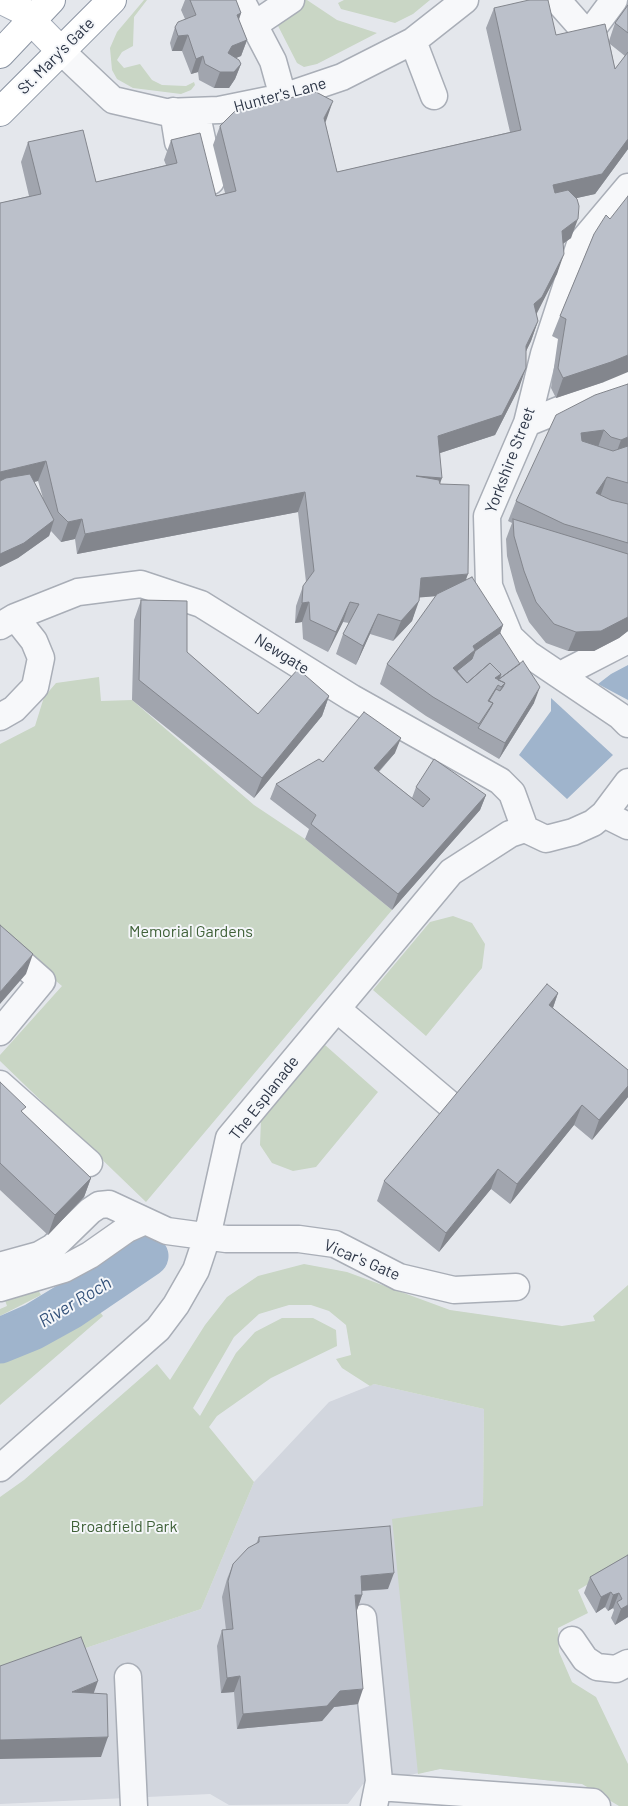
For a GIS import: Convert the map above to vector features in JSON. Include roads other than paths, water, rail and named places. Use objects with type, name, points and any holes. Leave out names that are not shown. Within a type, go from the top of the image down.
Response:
[{"type":"main road","points":[[2,0],[20,9],[61,51]]},
{"type":"main road","points":[[0,54],[51,0]]},
{"type":"main road","name":"St. Mary's Gate","points":[[0,112],[112,0]]},
{"type":"street","points":[[241,0],[273,61],[283,97]]},
{"type":"street","points":[[254,25],[291,0]]},
{"type":"street","name":"Hunter's Lane","points":[[61,51],[113,100],[164,112],[219,110],[283,97],[342,77],[413,41],[465,0]]},
{"type":"street","points":[[557,0],[588,35],[614,0]]},
{"type":"street","points":[[413,41],[434,96]]},
{"type":"street","points":[[178,142],[185,111]]},
{"type":"street","points":[[185,111],[217,208]]},
{"type":"street","name":"Yorkshire Street","points":[[628,186],[580,244],[544,354],[527,423],[487,516],[488,586],[510,637],[528,654],[620,716],[628,724]]},
{"type":"street","points":[[527,423],[628,382]]},
{"type":"street","name":"Newgate","points":[[8,622],[78,592],[141,584],[201,604],[352,698],[500,781],[512,793],[525,829]]},
{"type":"street","points":[[0,717],[14,709],[35,687],[41,658],[34,641],[8,622]]},
{"type":"street","points":[[568,671],[628,640]]},
{"type":"street","points":[[525,829],[546,839],[573,832],[593,823],[604,814],[628,782]]},
{"type":"street","points":[[604,814],[628,826]]},
{"type":"street","name":"The Esplanade","points":[[0,1468],[158,1329],[176,1305],[196,1270],[207,1237],[229,1138],[451,872],[510,834],[525,829]]},
{"type":"street","points":[[0,944],[42,981],[0,1032]]},
{"type":"street","points":[[337,1009],[454,1108]]},
{"type":"street","points":[[0,1084],[89,1163]]},
{"type":"street","name":"Vicar's Gate","points":[[1,1276],[53,1247],[99,1205],[109,1204],[167,1231],[207,1237],[318,1241],[336,1244],[366,1262],[399,1277],[454,1290],[516,1287]]},
{"type":"street","points":[[1,1276],[64,1269],[90,1255],[127,1229],[146,1221]]},
{"type":"street","points":[[363,1618],[376,1796],[593,1802],[597,1806]]},
{"type":"street","points":[[572,1640],[585,1659],[597,1667],[616,1669],[628,1663]]},
{"type":"street","points":[[128,1677],[134,1806]]},
{"type":"water","points":[[628,665],[628,700],[598,684],[611,674]]},
{"type":"water","points":[[551,698],[613,755],[567,799],[519,755],[551,711]]},
{"type":"water","points":[[130,1238],[152,1266],[102,1306],[0,1358],[0,1316],[25,1305]]},
{"type":"waterway","name":"River Roch","points":[[0,1343],[32,1330],[70,1309],[148,1256]]},
{"type":"park label","name":"Memorial Gardens","points":[[191,932]]},
{"type":"park label","name":"Broadfield Park","points":[[124,1527]]}]
